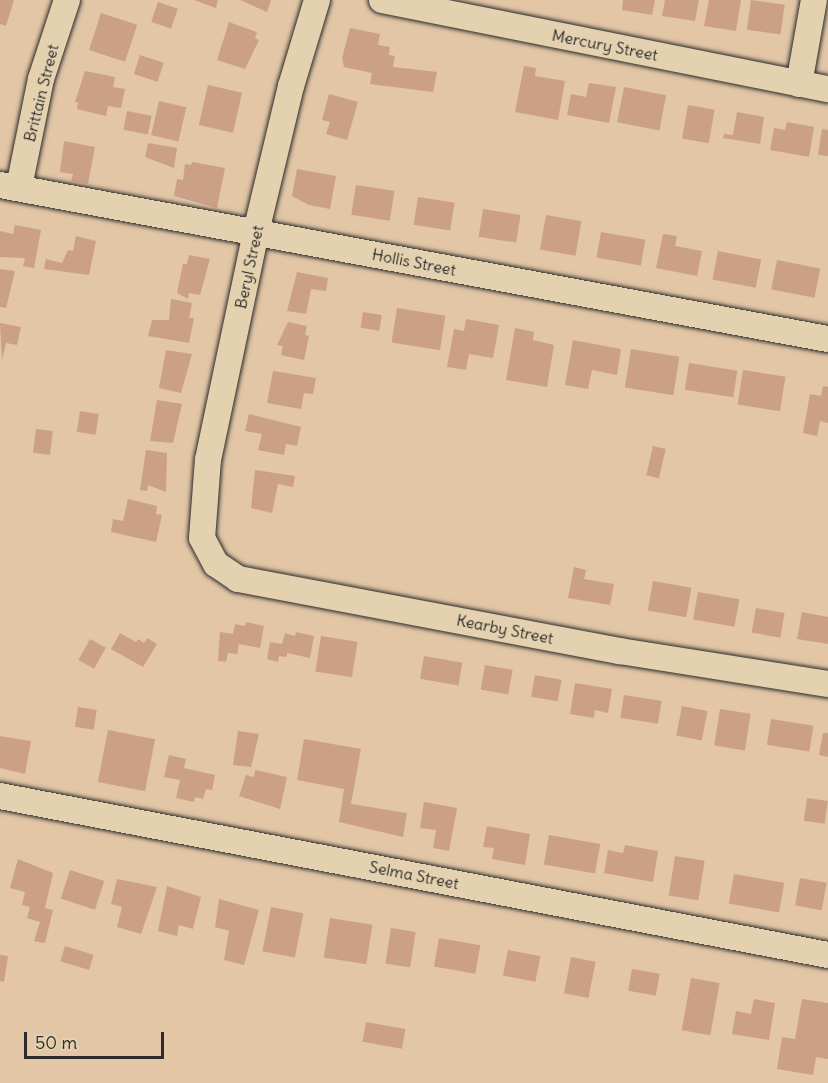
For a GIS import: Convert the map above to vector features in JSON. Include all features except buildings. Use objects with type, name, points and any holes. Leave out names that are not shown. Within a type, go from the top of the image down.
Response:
[{"type":"street","name":"Brittain Street","points":[[10,186],[67,0]]},
{"type":"street","name":"Beryl Street","points":[[202,538],[208,459],[256,232],[291,86],[317,0]]},
{"type":"street","name":"Mercury Street","points":[[382,0],[828,89]]},
{"type":"street","points":[[799,84],[814,0]]},
{"type":"street","name":"Hollis Street","points":[[10,186],[828,339]]},
{"type":"street","name":"Kearby Street","points":[[202,538],[216,564],[238,579],[620,651],[828,684]]},
{"type":"street","name":"Selma Street","points":[[0,796],[828,955]]}]
